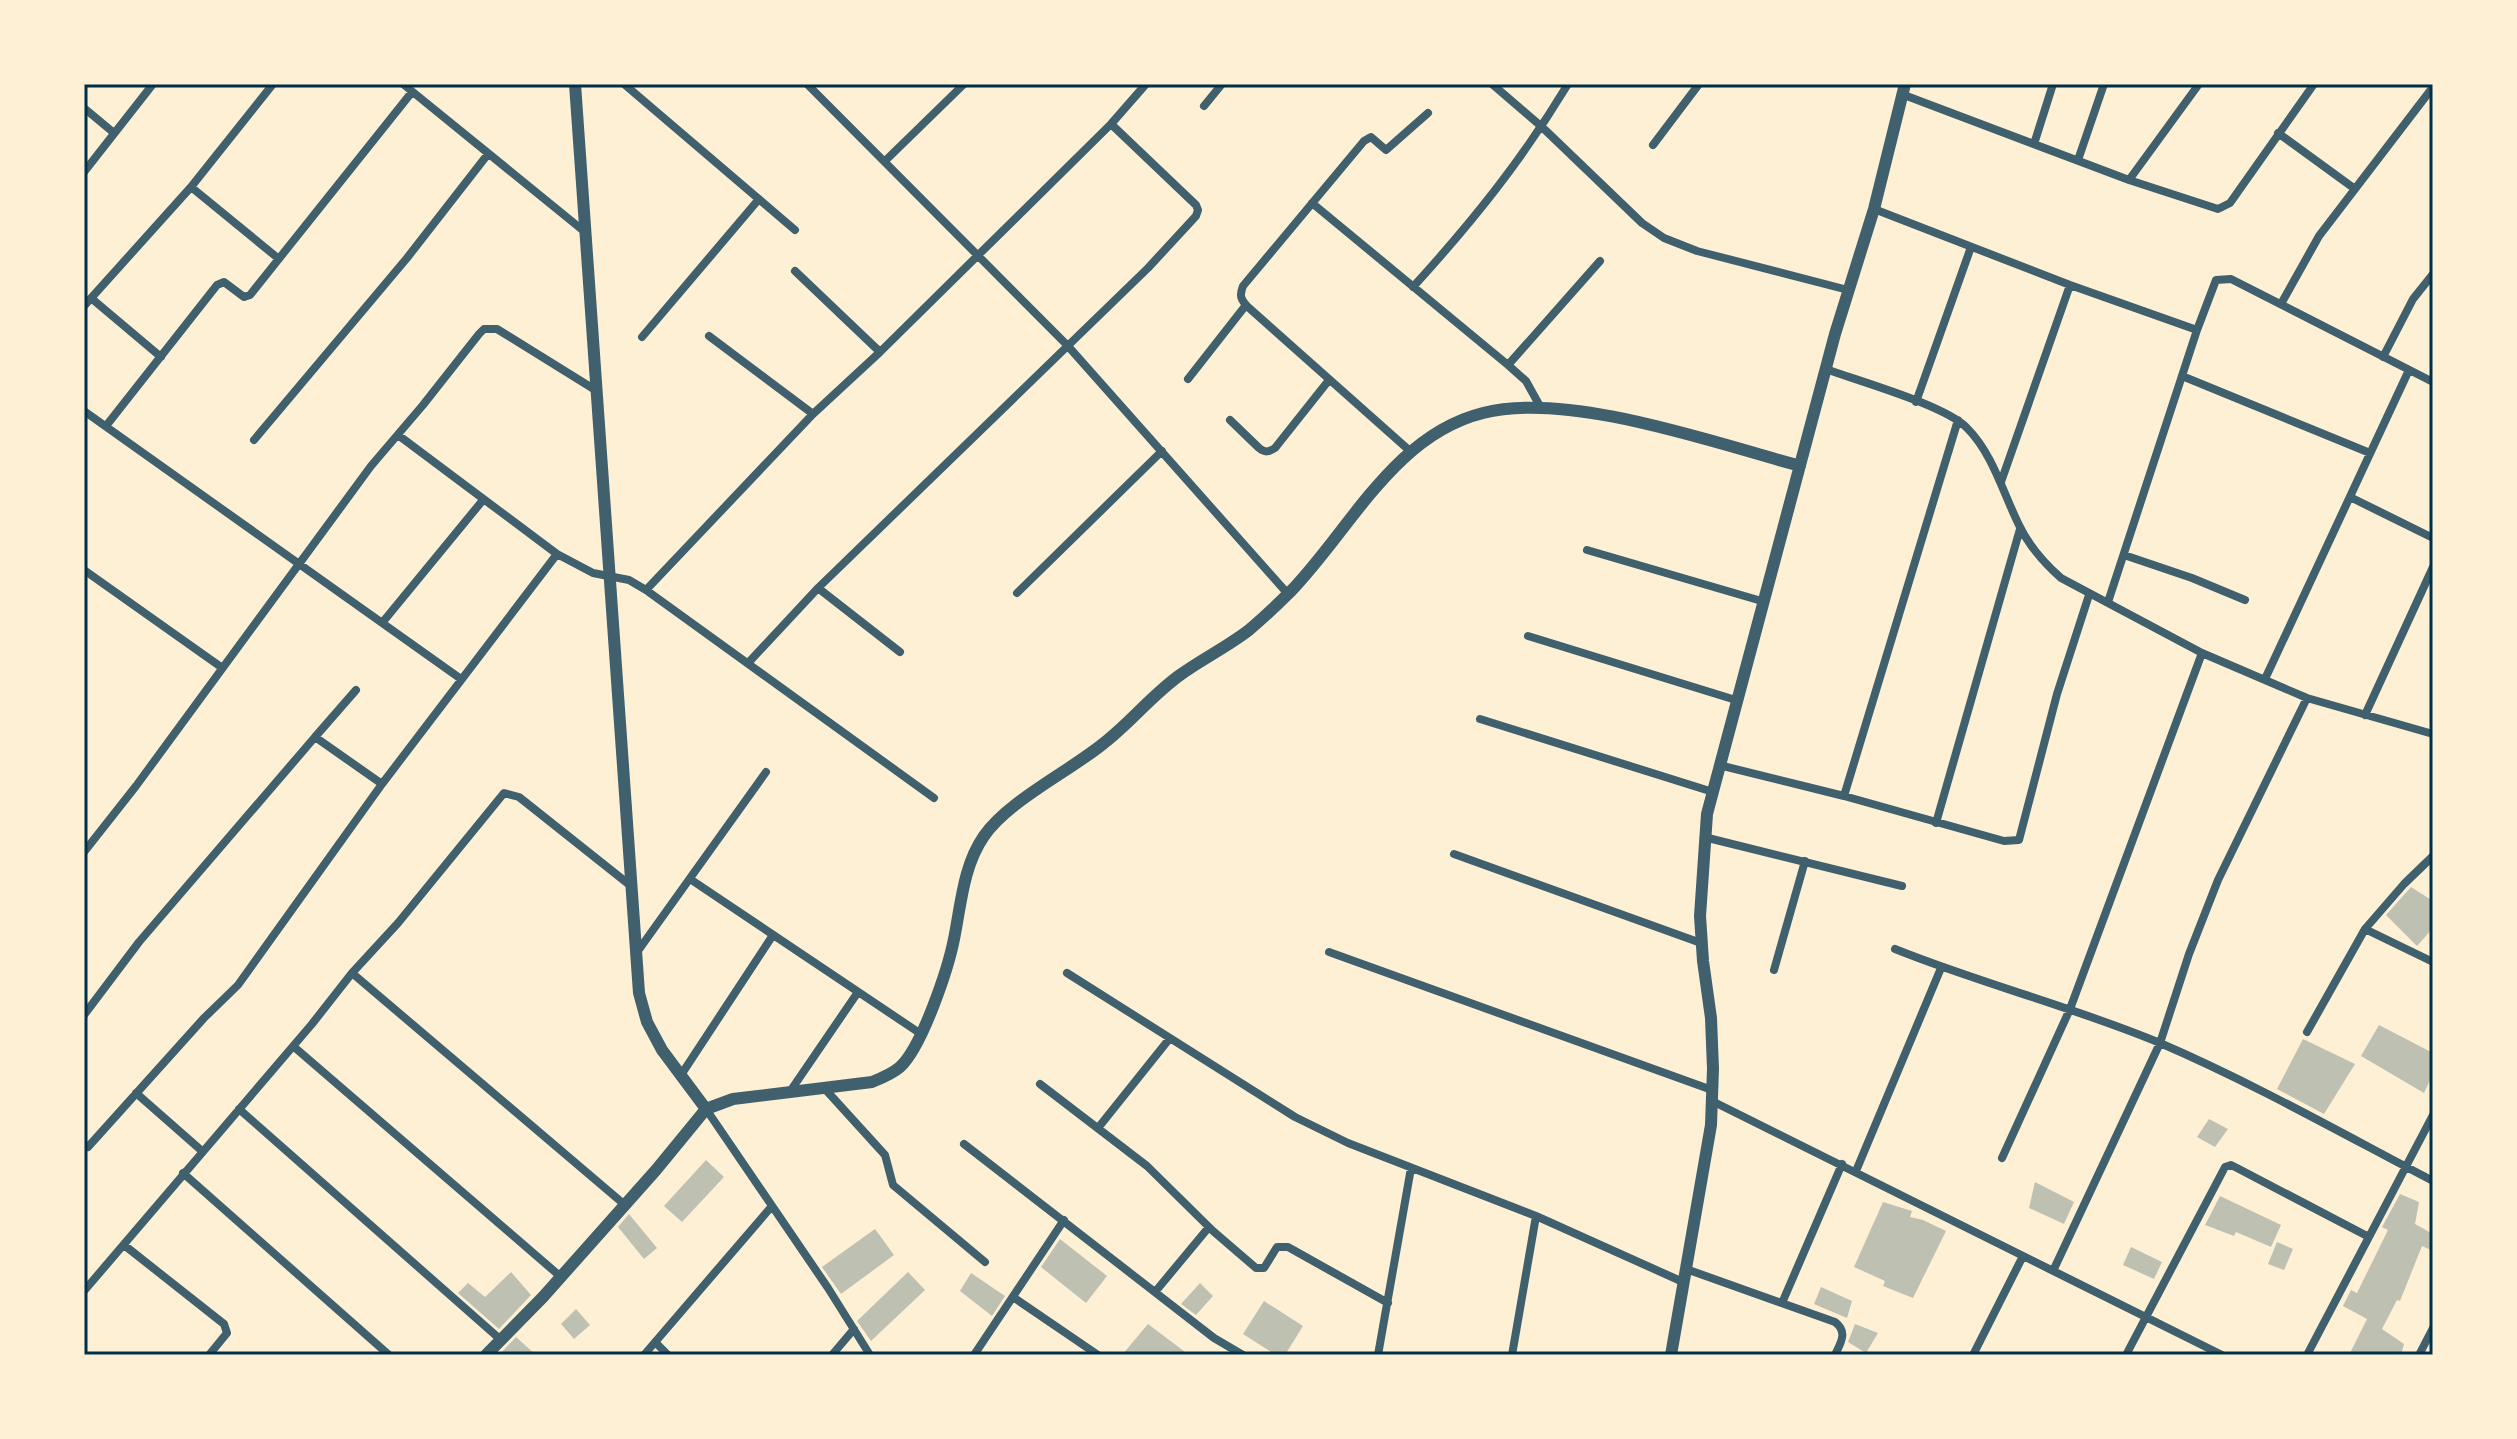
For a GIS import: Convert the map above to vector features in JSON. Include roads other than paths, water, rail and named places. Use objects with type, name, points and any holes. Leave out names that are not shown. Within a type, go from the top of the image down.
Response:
[{"type":"street","points":[[84,172],[153,84]]},
{"type":"street","points":[[84,306],[191,187],[273,84]]},
{"type":"street","points":[[403,84],[586,232]]},
{"type":"street","points":[[575,84],[639,993],[647,1022],[662,1050],[706,1109],[870,1355]]},
{"type":"street","points":[[624,84],[795,230]]},
{"type":"street","points":[[807,84],[1067,345],[1288,594]]},
{"type":"street","points":[[885,161],[964,84]]},
{"type":"street","points":[[646,590],[813,414],[1111,124],[1146,84]]},
{"type":"street","points":[[1204,106],[1222,84]]},
{"type":"street","points":[[1492,84],[1542,127],[1642,223],[1664,238],[1697,251],[1848,290]]},
{"type":"street","points":[[1413,287],[1482,210],[1542,127],[1568,84]]},
{"type":"street","points":[[1653,145],[1699,84]]},
{"type":"street","points":[[2034,144],[2053,84]]},
{"type":"street","points":[[2078,160],[2104,84]]},
{"type":"street","points":[[2129,180],[2199,84]]},
{"type":"street","points":[[1671,1355],[1708,1149],[1712,1096],[1711,1018],[1701,943],[1704,837],[1719,765],[1905,90],[2034,144],[2218,209],[2230,203],[2314,84]]},
{"type":"street","points":[[2281,304],[2309,251],[2433,87]]},
{"type":"street","points":[[106,426],[217,285],[224,282],[246,297],[412,92]]},
{"type":"street","points":[[84,108],[114,133]]},
{"type":"street","points":[[1410,451],[1246,305],[1240,294],[1243,286],[1368,137],[1383,150],[1389,149],[1428,113]]},
{"type":"street","points":[[749,662],[818,588],[1148,268],[1196,216],[1198,210],[1193,201],[1111,124]]},
{"type":"street","points":[[2278,133],[2355,189]]},
{"type":"street","points":[[254,440],[407,258],[488,154]]},
{"type":"street","points":[[191,187],[279,259]]},
{"type":"street","points":[[642,337],[759,199]]},
{"type":"street","points":[[1312,203],[1526,381],[1541,408]]},
{"type":"street","points":[[1874,209],[2070,285],[2197,330]]},
{"type":"street","points":[[1916,402],[1971,247]]},
{"type":"street","points":[[1508,365],[1600,261]]},
{"type":"street","points":[[795,271],[880,352]]},
{"type":"street","points":[[2383,357],[2413,299],[2433,274]]},
{"type":"street","points":[[2108,602],[2216,280],[2231,279],[2433,382]]},
{"type":"street","points":[[2001,482],[2070,285]]},
{"type":"street","points":[[91,298],[161,357]]},
{"type":"street","points":[[1188,379],[1246,305]]},
{"type":"street","points":[[84,852],[136,786],[297,563],[371,466],[479,334],[491,328],[497,329],[598,391]]},
{"type":"street","points":[[709,336],[813,414]]},
{"type":"street","points":[[1826,369],[1958,420],[1976,439],[2001,482],[2020,529],[2046,565],[2089,595],[2108,602],[2202,653],[2307,698],[2433,734]]},
{"type":"street","points":[[2265,679],[2409,370]]},
{"type":"street","points":[[2182,376],[2370,453]]},
{"type":"street","points":[[1230,420],[1264,452],[1270,451],[1329,380]]},
{"type":"street","points":[[486,1355],[561,1277],[706,1109],[733,1099],[872,1082],[901,1066],[921,1034],[953,945],[973,856],[984,836],[1000,818],[1105,743],[1182,673],[1249,630],[1314,566],[1386,476],[1410,451],[1438,431],[1465,418],[1500,410],[1541,408],[1642,423],[1800,466]]},
{"type":"street","points":[[84,411],[461,679]]},
{"type":"street","points":[[1844,796],[1958,420]]},
{"type":"street","points":[[398,435],[557,554],[580,567],[629,580],[646,590],[934,798]]},
{"type":"street","points":[[1017,593],[1162,451]]},
{"type":"street","points":[[2350,497],[2433,538]]},
{"type":"street","points":[[382,623],[483,500]]},
{"type":"street","points":[[1936,823],[2020,529]]},
{"type":"street","points":[[1587,550],[1765,602]]},
{"type":"street","points":[[88,1147],[238,985],[382,784],[557,554]]},
{"type":"street","points":[[2124,555],[2245,600]]},
{"type":"street","points":[[2365,715],[2433,567]]},
{"type":"street","points":[[84,570],[221,667]]},
{"type":"street","points":[[818,588],[900,652]]},
{"type":"street","points":[[1719,765],[2004,841],[2019,840],[2057,694],[2089,595]]},
{"type":"street","points":[[1528,636],[1739,701]]},
{"type":"street","points":[[2002,1158],[2070,1009],[2202,653]]},
{"type":"street","points":[[84,1015],[139,942],[356,690]]},
{"type":"street","points":[[2053,1271],[2160,1043],[2203,916],[2307,698]]},
{"type":"street","points":[[1480,719],[1713,792]]},
{"type":"street","points":[[315,737],[382,784]]},
{"type":"street","points":[[635,956],[766,772]]},
{"type":"street","points":[[84,1291],[352,973],[398,923],[504,793],[519,797],[631,886]]},
{"type":"street","points":[[1704,837],[1902,886]]},
{"type":"street","points":[[1454,854],[1701,943]]},
{"type":"street","points":[[2307,1032],[2365,929],[2433,856]]},
{"type":"street","points":[[1774,970],[1805,861]]},
{"type":"street","points":[[690,879],[921,1034]]},
{"type":"street","points":[[2365,929],[2433,962]]},
{"type":"street","points":[[681,1075],[773,935]]},
{"type":"street","points":[[1895,949],[1941,968],[2070,1009],[2160,1043],[2433,1181]]},
{"type":"street","points":[[1329,952],[1712,1096],[2222,1355]]},
{"type":"street","points":[[1856,1171],[1941,968]]},
{"type":"street","points":[[352,973],[625,1205]]},
{"type":"street","points":[[1067,973],[1295,1117],[1348,1143],[1536,1216],[1683,1282]]},
{"type":"street","points":[[789,1093],[858,992]]},
{"type":"street","points":[[1098,1128],[1170,1038]]},
{"type":"street","points":[[293,1046],[561,1277]]},
{"type":"street","points":[[1040,1084],[1147,1166],[1256,1268],[1264,1268],[1277,1247],[1288,1247],[1388,1303]]},
{"type":"street","points":[[825,1089],[885,1155],[893,1185],[985,1262]]},
{"type":"street","points":[[136,1093],[202,1151]]},
{"type":"street","points":[[239,1109],[501,1340]]},
{"type":"street","points":[[2307,1355],[2433,1115]]},
{"type":"street","points":[[964,1144],[1214,1338],[1243,1355]]},
{"type":"street","points":[[1782,1303],[1842,1164]]},
{"type":"street","points":[[2126,1355],[2225,1167],[2231,1165],[2369,1237]]},
{"type":"street","points":[[1378,1355],[1411,1168]]},
{"type":"street","points":[[183,1173],[389,1355]]},
{"type":"street","points":[[644,1355],[772,1206]]},
{"type":"street","points":[[1512,1355],[1536,1216]]},
{"type":"street","points":[[974,1355],[1064,1220]]},
{"type":"street","points":[[1155,1292],[1209,1227]]},
{"type":"street","points":[[124,1245],[224,1324],[227,1333],[209,1355]]},
{"type":"street","points":[[1973,1355],[2023,1256]]},
{"type":"street","points":[[1686,1269],[1835,1322],[1843,1334],[1835,1355]]},
{"type":"street","points":[[1013,1297],[1098,1355]]},
{"type":"street","points":[[2419,1355],[2433,1328]]},
{"type":"street","points":[[832,1355],[854,1329]]},
{"type":"street","points":[[655,1342],[668,1355]]}]
